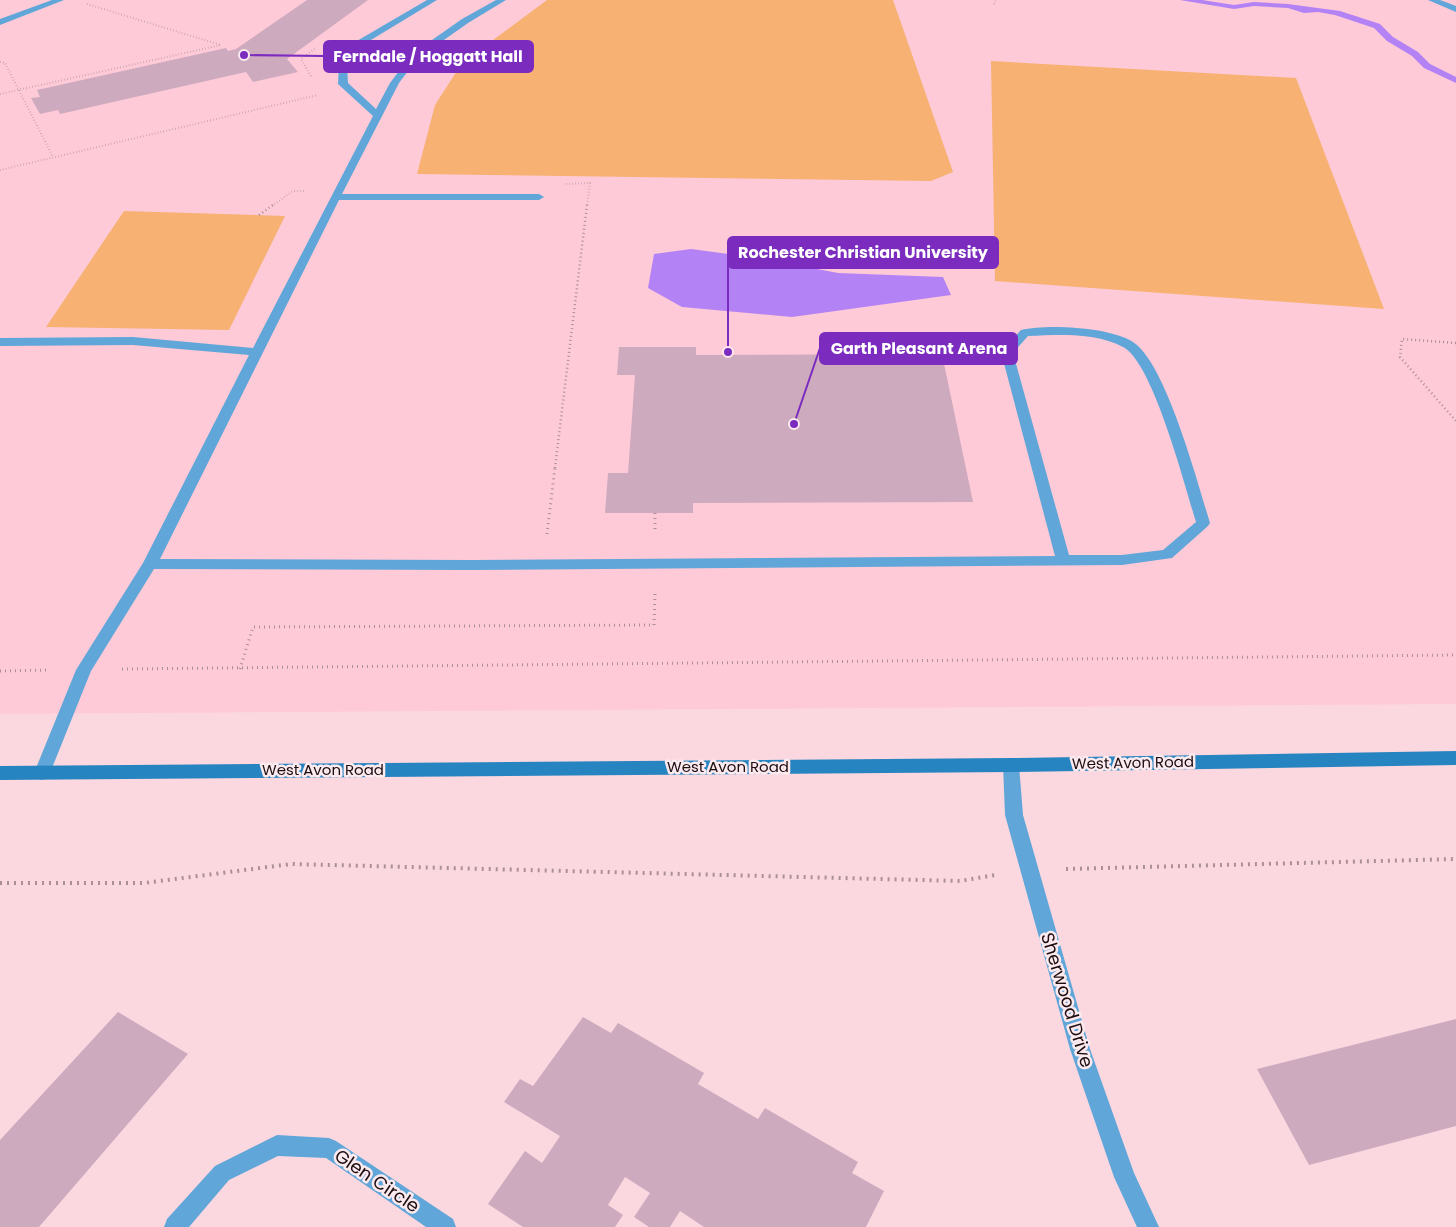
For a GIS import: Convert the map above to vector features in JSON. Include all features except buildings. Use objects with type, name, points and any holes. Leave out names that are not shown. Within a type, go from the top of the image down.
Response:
[{"type":"main road","name":"West Avon Road","points":[[0,773],[1012,765],[1456,758]]},
{"type":"street","points":[[0,22],[59,0]]},
{"type":"street","points":[[378,116],[344,84],[343,63],[353,47],[433,0]]},
{"type":"street","points":[[42,772],[84,670],[150,564],[335,197],[395,84],[414,57],[465,21],[502,0]]},
{"type":"street","points":[[1440,1],[1456,8]]},
{"type":"street","points":[[343,63],[389,55],[414,57]]},
{"type":"street","points":[[335,197],[539,197]]},
{"type":"street","points":[[150,564],[655,564],[1122,560],[1167,555],[1203,523],[1157,383],[1131,345],[1081,331],[1024,333],[1007,352],[1063,560]]},
{"type":"street","points":[[0,342],[133,341],[257,352]]},
{"type":"street","name":"Sherwood Drive","points":[[1012,765],[1014,815],[1080,1049],[1125,1177],[1148,1227]]},
{"type":"street","name":"Glen Circle","points":[[175,1227],[222,1174],[277,1145],[329,1148],[445,1227]]},
{"type":"path","points":[[0,94],[222,45],[99,6],[59,0]]},
{"type":"path","points":[[994,4],[996,0]]},
{"type":"path","points":[[313,79],[301,59],[316,48]]},
{"type":"path","points":[[0,62],[5,63],[53,157]]},
{"type":"path","points":[[0,170],[323,94]]},
{"type":"path","points":[[547,536],[590,183],[562,184]]},
{"type":"path","points":[[1456,342],[1402,339],[1400,357],[1456,421]]},
{"type":"path","points":[[240,669],[253,627],[654,625],[655,513]]},
{"type":"path","points":[[0,670],[1456,655]]},
{"type":"path","points":[[0,883],[144,883],[291,864],[960,881],[1029,870],[1456,859]]},
{"type":"shaded area","points":[[0,0],[1456,0],[1456,704],[0,714]]},
{"type":"shaded area","points":[[547,0],[893,0],[953,172],[931,181],[417,174],[435,105],[462,63]]},
{"type":"shaded area","points":[[991,61],[1296,78],[1384,309],[995,281]]},
{"type":"shaded area","points":[[124,211],[285,216],[229,330],[46,327]]},
{"type":"shaded area","points":[[691,249],[766,259],[838,273],[943,277],[951,295],[792,317],[682,307],[648,288],[654,254]]},
{"type":"waterway","points":[[1184,0],[1234,7],[1254,4],[1288,6],[1304,10],[1318,9],[1337,13],[1377,26],[1390,39],[1415,54],[1427,66],[1456,80]]},
{"type":"place","name":"Ferndale / Hoggatt Hall","points":[[244,55]]},
{"type":"place","name":"Rochester Christian University","points":[[728,352]]},
{"type":"place","name":"Garth Pleasant Arena","points":[[794,424]]}]
